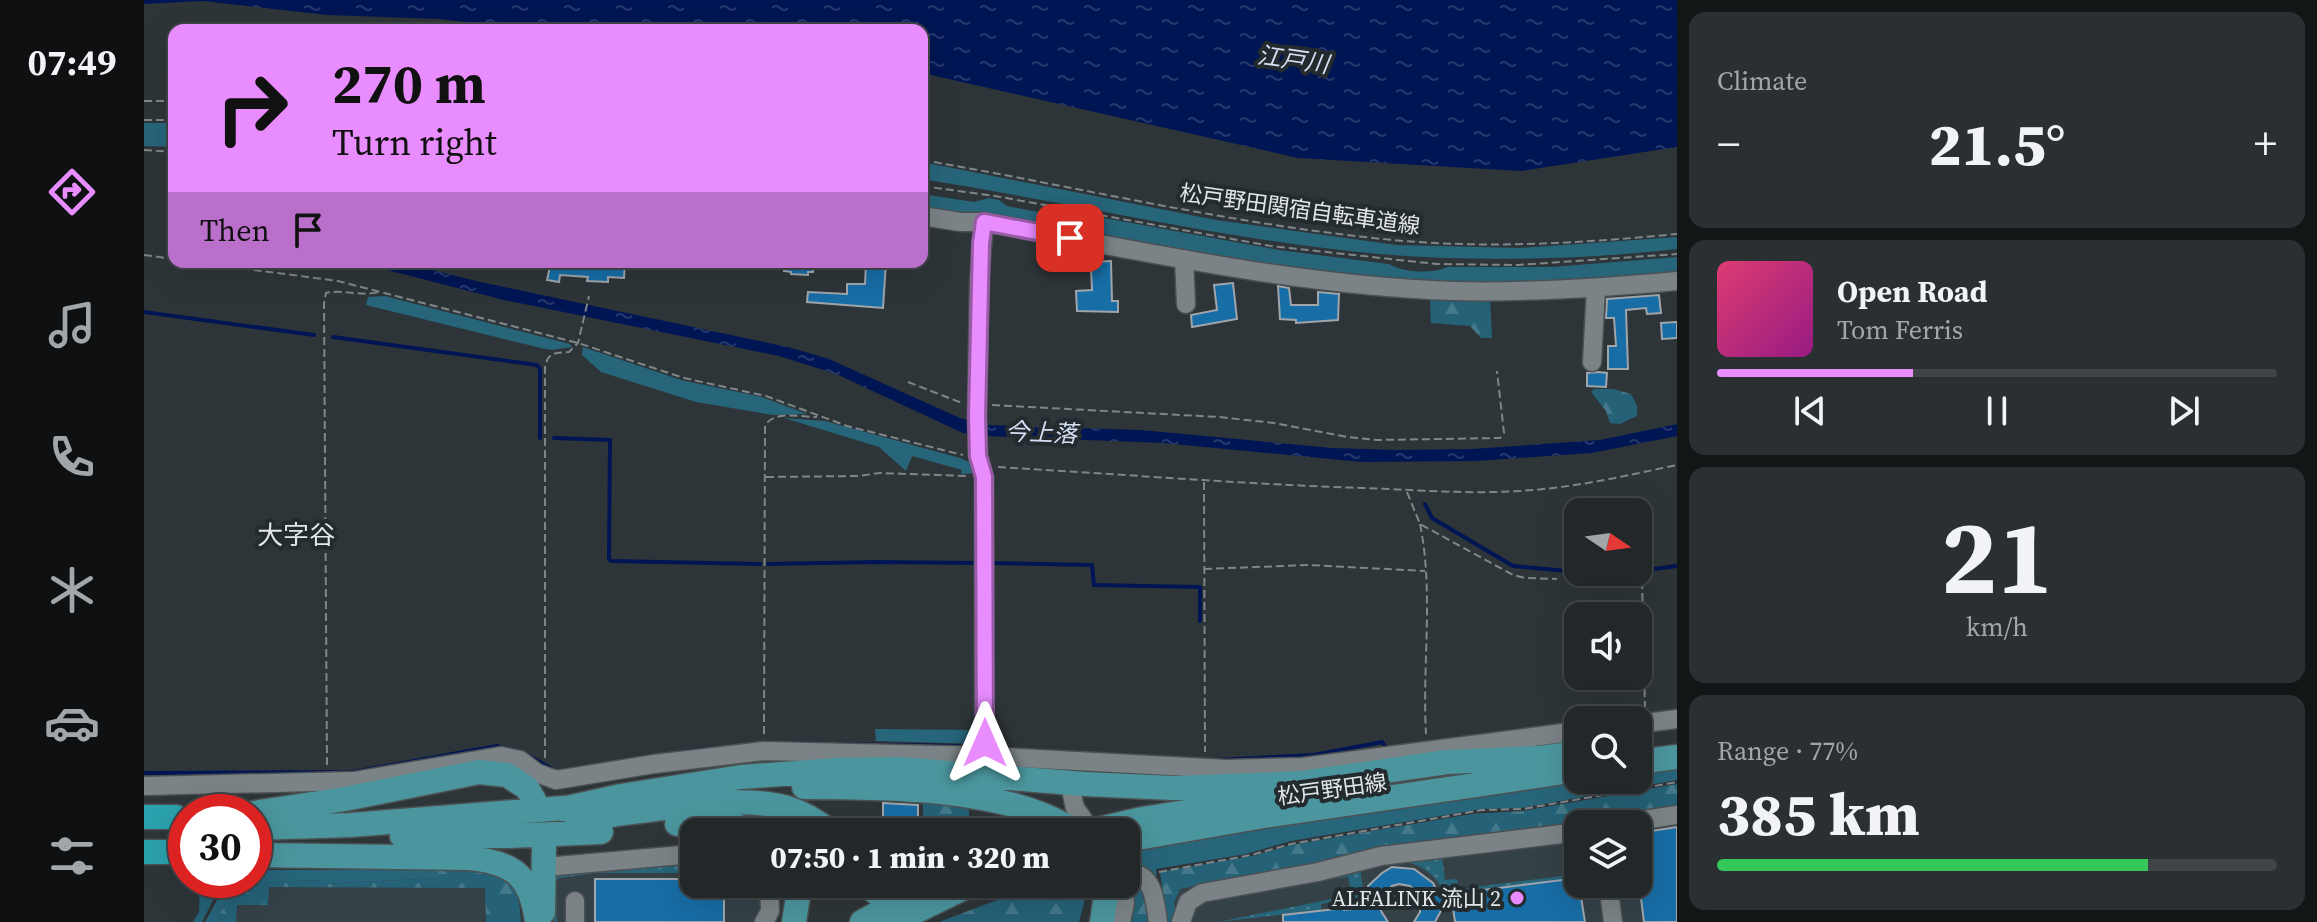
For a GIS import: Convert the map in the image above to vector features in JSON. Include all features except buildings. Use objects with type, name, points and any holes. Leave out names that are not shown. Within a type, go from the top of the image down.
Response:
[{"type":"highway","points":[[144,817],[168,818]]},
{"type":"highway","points":[[144,852],[168,852]]},
{"type":"main road","points":[[1652,734],[1677,741]]},
{"type":"main road","name":"松戸野田線","points":[[1140,819],[1564,755]]},
{"type":"main road","points":[[1652,760],[1677,757]]},
{"type":"main road","points":[[563,809],[621,796],[741,777],[836,770],[899,769],[1174,788],[1302,783],[1447,762],[1538,758]]},
{"type":"main road","points":[[272,810],[479,772],[507,775],[527,788],[534,800]]},
{"type":"main road","name":"松戸野田線","points":[[1140,838],[1564,772]]},
{"type":"main road","points":[[272,827],[351,825],[563,809],[741,789],[834,787],[942,793],[1056,818]]},
{"type":"main road","points":[[362,836],[749,802],[793,810],[812,818]]},
{"type":"main road","points":[[272,840],[362,836],[557,835],[680,823]]},
{"type":"main road","points":[[272,855],[468,858],[497,862],[519,875],[527,884],[540,922]]},
{"type":"main road","points":[[540,922],[544,857]]},
{"type":"main road","points":[[794,922],[798,898]]},
{"type":"main road","points":[[880,898],[894,913]]},
{"type":"main road","points":[[862,922],[894,913],[923,898]]},
{"type":"main road","points":[[1102,922],[1104,898]]},
{"type":"street","points":[[928,217],[984,222],[1293,276],[1450,291],[1596,288],[1677,281]]},
{"type":"street","points":[[984,222],[977,411],[985,750]]},
{"type":"street","points":[[1184,259],[1186,304]]},
{"type":"street","points":[[1592,362],[1596,288]]},
{"type":"street","points":[[1652,727],[1677,719]]},
{"type":"street","points":[[144,786],[354,781],[487,756],[511,757],[556,780],[764,751],[985,750],[1072,775],[1303,767],[1564,733]]},
{"type":"street","points":[[1072,775],[1077,818]]},
{"type":"street","points":[[1652,819],[1677,815]]},
{"type":"street","points":[[1181,922],[1188,902],[1202,893],[1564,834]]},
{"type":"street","points":[[544,857],[680,854]]},
{"type":"street","points":[[1140,876],[1152,888],[1158,922]]},
{"type":"street","points":[[764,922],[770,911],[770,898]]},
{"type":"street","points":[[1121,922],[1124,898]]},
{"type":"street","points":[[1610,898],[1613,922]]},
{"type":"street","points":[[575,901],[575,922]]},
{"type":"path","points":[[144,101],[168,101]]},
{"type":"path","points":[[144,120],[168,120]]},
{"type":"path","points":[[144,150],[168,152]]},
{"type":"path","name":"松戸野田関宿自転車道線","points":[[928,161],[1181,210],[1394,240],[1502,245],[1677,234]]},
{"type":"path","points":[[928,187],[1271,246],[1436,264],[1532,264],[1677,254]]},
{"type":"path","points":[[144,255],[168,258]]},
{"type":"path","points":[[239,268],[338,281],[578,343],[684,378],[766,396],[818,417],[897,441],[980,460],[1068,473],[1133,474],[1204,481],[1406,491],[1530,491],[1577,486],[1677,465]]},
{"type":"path","points":[[327,769],[324,303],[326,293],[335,291],[367,295],[380,292]]},
{"type":"path","points":[[545,760],[545,367],[551,353],[569,352],[578,343],[589,298]]},
{"type":"path","points":[[908,382],[977,411],[1011,405],[1219,417],[1377,440],[1500,438],[1504,433],[1497,371]]},
{"type":"path","points":[[764,740],[765,426],[775,416],[818,417]]},
{"type":"path","points":[[764,477],[858,476],[980,460]]},
{"type":"path","points":[[1204,481],[1205,756]]},
{"type":"path","points":[[1406,491],[1420,524],[1426,571],[1424,665],[1427,749]]},
{"type":"path","points":[[1420,524],[1513,575],[1557,579]]},
{"type":"path","points":[[1204,569],[1309,565],[1426,571]]},
{"type":"path","points":[[1640,706],[1642,586]]},
{"type":"path","points":[[1159,871],[1482,810],[1523,809],[1677,782]]},
{"type":"shaded area","points":[[144,123],[168,123],[168,147],[144,146]]},
{"type":"shaded area","points":[[928,163],[1216,220],[1396,245],[1519,248],[1677,237],[1677,249],[1565,258],[1491,259],[1379,254],[1264,240],[928,180]]},
{"type":"shaded area","points":[[928,195],[974,202],[989,198],[1007,206],[1043,213],[1055,209],[1279,250],[1389,264],[1410,271],[1426,272],[1448,267],[1552,267],[1677,257],[1677,277],[1531,287],[1343,277],[928,213]]},
{"type":"shaded area","points":[[385,296],[572,347],[541,348],[366,305],[368,297]]},
{"type":"shaded area","points":[[583,347],[681,380],[762,397],[807,414],[773,415],[696,402],[601,372],[582,355]]},
{"type":"shaded area","points":[[784,418],[825,421],[960,458],[974,464],[975,473],[961,474],[962,470],[912,456],[906,471],[879,447]]},
{"type":"shaded area","points":[[875,729],[979,730],[981,744],[876,741]]},
{"type":"shaded area","points":[[1677,768],[1677,780],[1652,784],[1652,772]]},
{"type":"shaded area","points":[[1677,784],[1677,922],[1167,922],[1160,872],[1252,856],[1291,845],[1472,814],[1523,811],[1620,794],[1652,794],[1652,788]]},
{"type":"shaded area","points":[[1564,785],[1564,794],[1599,794],[1521,808],[1482,809],[1291,841],[1246,854],[1156,869],[1157,886],[1140,868],[1140,851],[1231,834]]},
{"type":"shaded area","points":[[1442,855],[1445,880],[1457,879],[1459,889],[1564,876],[1564,880],[1452,894],[1452,903],[1446,903],[1441,887],[1432,875],[1405,862]]},
{"type":"shaded area","points":[[680,862],[680,898],[759,898],[760,913],[753,922],[554,922],[554,879],[559,875]]},
{"type":"shaded area","points":[[680,862],[680,873],[597,873],[559,878],[556,881],[557,922],[554,922],[554,879],[559,875]]},
{"type":"shaded area","points":[[438,865],[438,878],[321,884],[320,880],[272,882],[272,870],[435,870]]},
{"type":"shaded area","points":[[1360,867],[1363,889],[1354,906],[1342,907],[1341,897],[1352,895],[1348,877],[1339,878],[1338,875]]},
{"type":"shaded area","points":[[438,870],[518,899],[521,922],[216,922],[233,898],[272,898],[272,882]]},
{"type":"shaded area","points":[[218,898],[230,898],[216,922],[205,922]]},
{"type":"shaded area","points":[[1332,899],[1333,902],[1321,904],[1321,910],[1218,922]]},
{"type":"green space","points":[[1430,298],[1490,300],[1492,338],[1481,338],[1470,326],[1431,323]]},
{"type":"green space","points":[[1594,389],[1613,389],[1631,394],[1637,406],[1637,416],[1620,424],[1610,423],[1606,411],[1591,392]]},
{"type":"green space","points":[[1677,784],[1677,806],[1646,810],[1564,810],[1564,825],[1411,844],[1180,889],[1174,903],[1177,922],[1167,922],[1160,872],[1252,856],[1291,845],[1472,814],[1523,811],[1620,794],[1652,794],[1652,788]]},
{"type":"green space","points":[[923,801],[969,808],[969,818],[923,818]]},
{"type":"green space","points":[[476,869],[505,880],[515,891],[521,922],[486,922],[485,888],[272,887],[272,882],[321,880],[322,884],[438,878],[438,870]]},
{"type":"green space","points":[[1140,882],[1153,922],[1132,922],[1134,898],[1140,898]]},
{"type":"green space","points":[[199,898],[214,898],[202,922],[193,922],[199,912]]},
{"type":"green space","points":[[230,898],[268,898],[268,905],[237,905],[236,922],[216,922]]},
{"type":"green space","points":[[1003,898],[1085,898],[1079,922],[939,922]]},
{"type":"water","name":"江戸川","points":[[144,0],[1677,0],[1677,147],[1521,171],[1298,158],[928,74],[928,24],[484,24],[327,15],[203,1],[144,4]]},
{"type":"water","name":"今上落","points":[[379,268],[425,268],[788,347],[829,359],[960,418],[987,425],[1141,430],[1332,448],[1397,450],[1472,449],[1600,440],[1677,424],[1677,436],[1592,453],[1475,461],[1362,462],[1163,443],[984,436],[963,433],[836,374],[779,356],[504,300]]},
{"type":"waterway","points":[[144,312],[314,335]]},
{"type":"waterway","points":[[333,337],[537,365],[540,369],[540,438]]},
{"type":"waterway","points":[[554,438],[610,440],[611,561],[760,564]]},
{"type":"waterway","points":[[1425,504],[1432,518],[1513,566],[1564,571]]},
{"type":"waterway","points":[[768,564],[979,563]]},
{"type":"waterway","points":[[988,563],[1092,565],[1094,585],[1200,587],[1200,621]]},
{"type":"waterway","points":[[1652,569],[1677,566]]},
{"type":"waterway","points":[[1218,760],[1314,755],[1382,742],[1385,746]]},
{"type":"waterway","points":[[771,743],[958,746]]},
{"type":"waterway","points":[[144,773],[353,772],[497,746],[522,752],[552,769]]},
{"type":"waterway","points":[[990,747],[1014,749]]},
{"type":"waterway","points":[[675,753],[714,748]]},
{"type":"place","name":"ALFALINK 流山 2","points":[[1517,898]]},
{"type":"district","name":"大字谷","points":[[296,535]]},
{"type":"route","points":[[985,743],[984,477],[977,441],[979,284],[984,222],[1070,238]]}]
